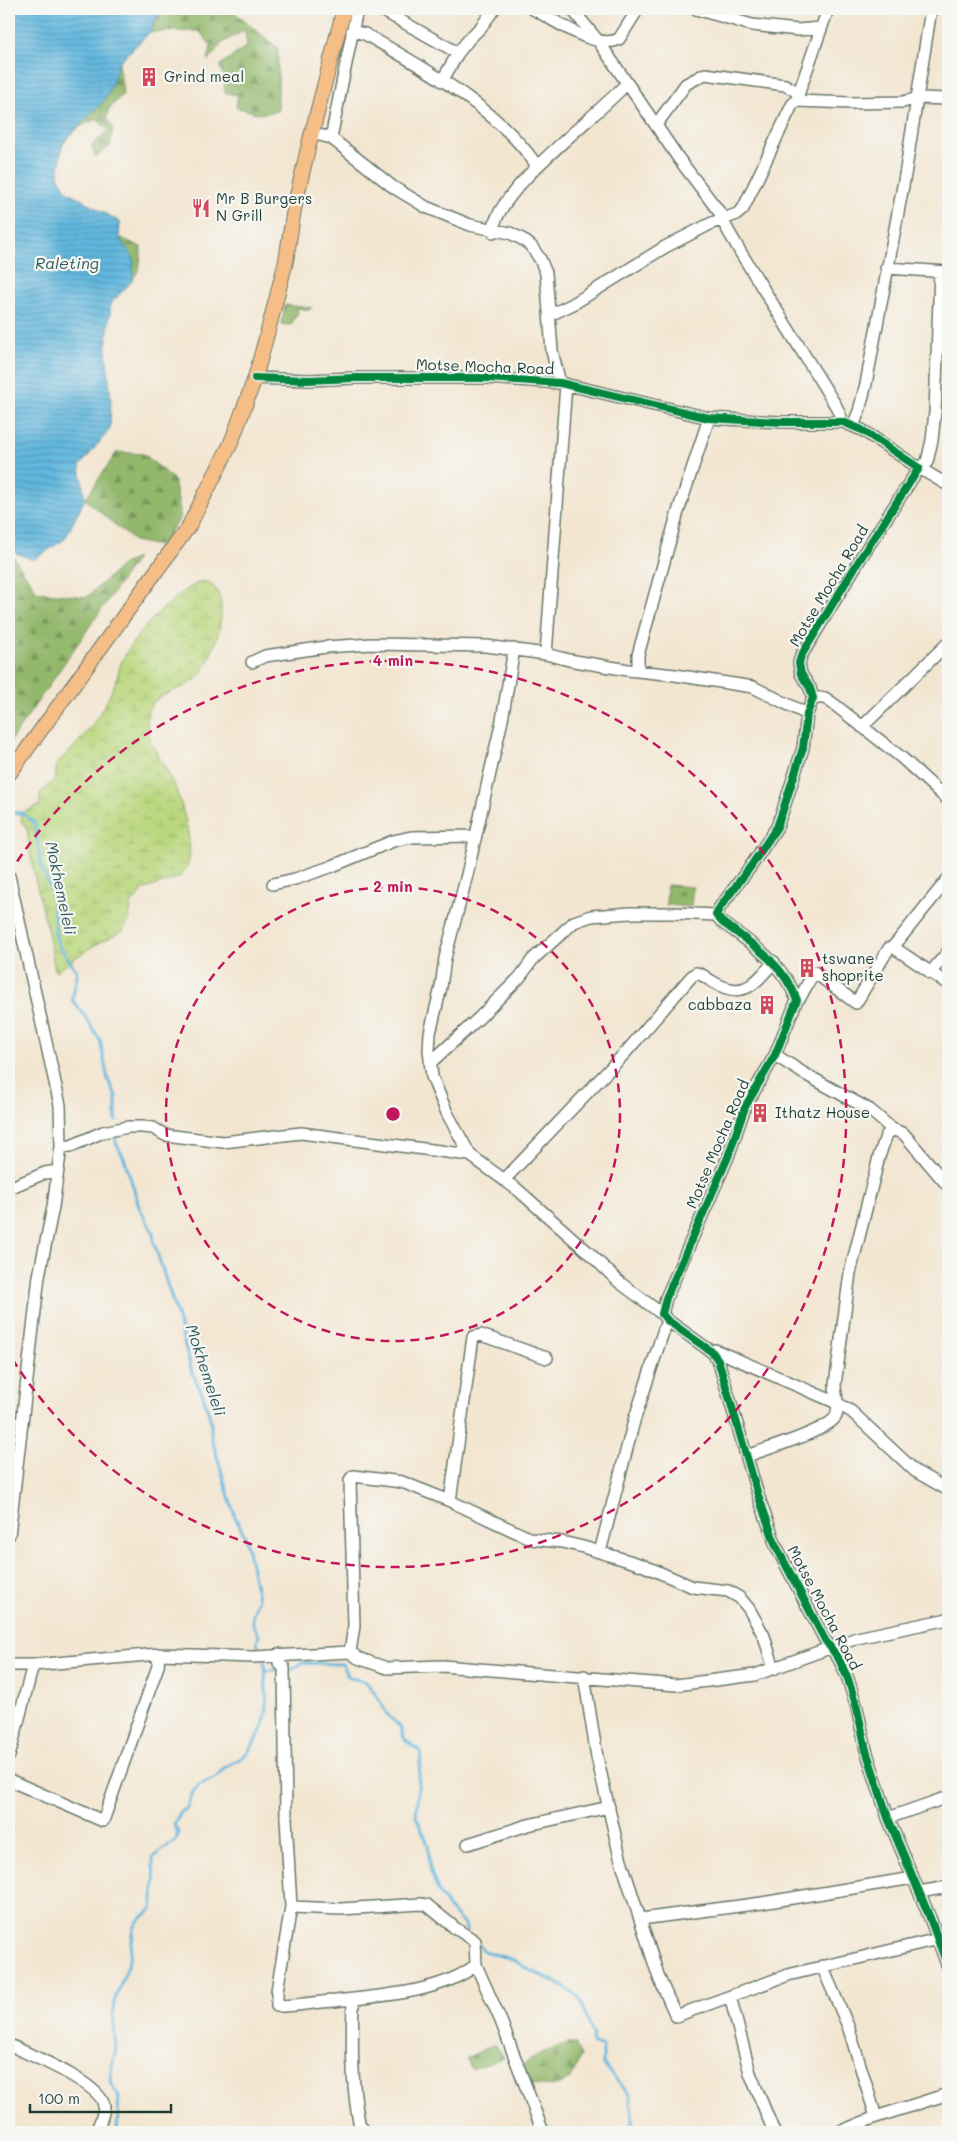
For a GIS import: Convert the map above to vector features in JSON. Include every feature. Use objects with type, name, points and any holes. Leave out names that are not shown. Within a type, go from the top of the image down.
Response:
[{"type":"main road","points":[[9,774],[189,526],[230,443],[255,378],[286,261],[294,209],[344,9]]},
{"type":"street","points":[[331,138],[357,9]]},
{"type":"street","points":[[380,9],[458,53]]},
{"type":"street","points":[[442,81],[458,53],[494,9]]},
{"type":"street","points":[[533,9],[599,42],[614,42],[619,39],[638,9]]},
{"type":"street","points":[[572,9],[599,42],[679,159],[712,200],[722,220],[848,424],[948,485]]},
{"type":"street","points":[[696,9],[752,25],[798,30],[820,28]]},
{"type":"street","points":[[550,315],[574,304],[665,247],[737,214],[743,209],[797,97],[828,9]]},
{"type":"street","points":[[848,424],[859,411],[866,384],[918,98],[931,9]]},
{"type":"street","points":[[352,31],[365,34],[442,81],[494,120],[528,152],[538,166]]},
{"type":"street","points":[[656,125],[686,84],[705,74],[786,85],[797,97],[851,103],[902,102],[918,98],[948,100]]},
{"type":"street","points":[[493,232],[494,224],[502,208],[538,166],[627,84]]},
{"type":"street","name":"Motse Mocha Road","points":[[312,133],[331,138],[392,186],[426,207],[470,225],[493,232],[510,233],[531,246],[540,259],[546,273],[552,351],[563,384]]},
{"type":"street","points":[[886,268],[944,272]]},
{"type":"street","name":"Motse Mocha Road","points":[[813,698],[810,688],[801,674],[799,664],[801,656],[860,558],[919,468],[927,462],[932,440],[944,272]]},
{"type":"street","name":"Motse Mocha Road","points":[[255,378],[308,380],[487,378],[563,384],[709,418],[848,424]]},
{"type":"street","points":[[546,654],[563,384]]},
{"type":"street","points":[[638,670],[638,655],[677,514],[709,418]]},
{"type":"street","points":[[862,726],[948,643]]},
{"type":"street","points":[[252,662],[265,656],[326,647],[372,644],[453,645],[514,649],[649,673],[675,674],[753,686],[807,714]]},
{"type":"street","points":[[514,649],[502,720],[466,879],[445,958],[441,987],[430,1032],[430,1062],[438,1094],[470,1155],[518,1190],[619,1282],[664,1317],[634,1421],[600,1552]]},
{"type":"street","points":[[716,915],[776,827],[803,748],[807,714],[813,698],[825,698],[902,758],[948,800]]},
{"type":"street","points":[[273,884],[330,868],[394,841],[411,837],[475,836]]},
{"type":"street","points":[[9,876],[60,1105],[61,1147],[53,1207],[38,1276],[12,1468],[9,1535]]},
{"type":"street","points":[[948,879],[893,947],[948,984]]},
{"type":"street","points":[[430,1062],[478,1018],[520,977],[533,960],[574,922],[592,916],[673,913],[716,915],[722,922],[774,962],[788,982],[797,1000]]},
{"type":"street","name":"Motse Mocha Road","points":[[893,947],[889,948],[856,1003],[814,972],[802,996],[797,1000],[775,1055],[745,1107],[728,1157],[666,1298],[664,1317],[712,1352],[722,1371],[758,1496],[776,1546],[788,1572],[839,1660],[850,1686],[866,1750],[888,1818],[948,1967]]},
{"type":"street","points":[[930,973],[948,952]]},
{"type":"street","points":[[504,1180],[626,1052],[691,977],[696,973],[701,974],[726,988],[736,991],[744,990],[755,983],[774,962]]},
{"type":"street","points":[[775,1055],[870,1110],[892,1129],[904,1134],[948,1186]]},
{"type":"street","points":[[61,1147],[71,1146],[103,1132],[128,1127],[142,1127],[154,1128],[165,1135],[223,1142],[301,1133],[470,1155]]},
{"type":"street","points":[[747,1456],[824,1427],[836,1416],[838,1403],[836,1385],[850,1273],[879,1157],[886,1136],[892,1129]]},
{"type":"street","points":[[9,1188],[45,1173],[57,1171]]},
{"type":"street","points":[[450,1500],[473,1338],[481,1335],[547,1358]]},
{"type":"street","points":[[712,1352],[715,1350],[838,1403],[852,1412],[915,1471],[948,1490]]},
{"type":"street","points":[[350,1652],[354,1626],[351,1478],[356,1476],[402,1482],[450,1500],[531,1539],[562,1542],[600,1552],[642,1565],[693,1587],[728,1591],[740,1598],[749,1609],[764,1636],[774,1669]]},
{"type":"street","points":[[9,1665],[34,1665],[159,1654],[245,1657],[350,1652],[358,1658],[387,1668],[442,1666],[584,1676],[676,1685],[748,1676],[774,1669],[857,1638],[948,1619]]},
{"type":"street","points":[[9,1780],[103,1821],[158,1666],[159,1654]]},
{"type":"street","points":[[279,1654],[279,1662],[284,1668],[286,1818],[291,1907],[277,1992],[277,2006],[353,1999],[410,1991],[463,1975],[476,1964]]},
{"type":"street","points":[[9,1756],[34,1665]]},
{"type":"street","points":[[584,1676],[596,1748],[620,1857],[659,1978],[676,2016],[788,1975],[938,1939]]},
{"type":"street","points":[[888,1818],[948,1797]]},
{"type":"street","points":[[468,1844],[528,1825],[609,1807]]},
{"type":"street","points":[[641,1919],[753,1904],[913,1878]]},
{"type":"street","points":[[919,1892],[948,1887]]},
{"type":"street","points":[[291,1907],[341,1909],[420,1904],[428,1906],[455,1928],[475,1941],[476,1964],[501,2021],[543,2132]]},
{"type":"street","points":[[822,1966],[848,2026],[872,2124]]},
{"type":"street","points":[[730,1996],[750,2073],[774,2132]]},
{"type":"street","points":[[353,1999],[352,2037],[355,2082],[360,2125],[364,2132]]},
{"type":"street","points":[[9,2045],[81,2081],[100,2096],[104,2106],[96,2132]]},
{"type":"street","points":[[839,2132],[872,2124],[948,2094]]},
{"type":"green space","points":[[162,9],[230,9],[278,48],[278,111],[259,114],[236,107],[238,95],[225,93],[224,83],[230,79],[222,73],[220,65],[247,46],[245,30],[222,43],[208,61],[211,45],[199,31],[150,32],[119,62],[123,94],[109,109],[107,119],[113,127],[110,146],[96,157],[91,146],[109,130],[97,120],[86,124],[76,130],[61,148],[57,158],[56,169],[59,180],[70,194],[120,222],[119,237],[141,247],[140,264],[135,276],[126,284],[111,292],[9,123],[151,30]]},
{"type":"green space","points":[[285,305],[312,308],[307,310],[297,308],[298,315],[291,325],[281,324]]},
{"type":"green space","points":[[117,452],[144,454],[174,480],[181,517],[160,546],[134,541],[85,499]]},
{"type":"green space","points":[[9,550],[37,592],[87,597],[123,564],[137,558],[9,743]]},
{"type":"green space","points":[[202,581],[212,585],[218,594],[221,605],[221,618],[214,647],[196,679],[161,697],[150,706],[147,723],[151,741],[169,774],[180,801],[188,835],[188,864],[180,877],[145,889],[131,904],[129,921],[123,931],[93,946],[55,972],[49,936],[32,864],[27,828],[21,821],[22,813],[40,805],[40,793],[55,779],[57,763],[75,746],[98,717],[110,695],[122,661],[145,627],[179,595]]},
{"type":"green space","points":[[667,885],[693,887],[691,907],[666,905]]},
{"type":"green space","points":[[566,2043],[575,2043],[581,2055],[571,2079],[550,2086],[528,2083],[521,2066],[539,2054]]},
{"type":"green space","points":[[495,2044],[504,2058],[472,2069],[466,2058]]},
{"type":"water","name":"Raleting","points":[[9,9],[160,9],[150,32],[118,63],[112,85],[104,101],[63,142],[58,176],[67,191],[120,222],[119,237],[134,259],[133,280],[111,303],[106,350],[111,399],[110,429],[80,466],[85,499],[65,539],[33,560],[9,550]]},
{"type":"waterway","name":"Mokhemeleli","points":[[9,813],[22,813],[35,823],[41,865],[51,891],[55,934],[58,944],[76,970],[77,976],[72,1000],[100,1040],[108,1080],[116,1096],[116,1121]]},
{"type":"waterway","name":"Mokhemeleli","points":[[115,1133],[116,1143],[124,1158],[140,1209],[153,1232],[154,1243],[177,1315],[192,1372],[204,1398],[211,1421],[211,1436],[235,1517],[245,1536],[258,1598],[253,1615],[253,1624],[259,1635],[257,1643],[259,1647]]},
{"type":"waterway","name":"Mokhemeleli","points":[[264,1661],[265,1671],[281,1669]]},
{"type":"waterway","name":"Mokhemeleli","points":[[287,1669],[289,1671],[302,1663],[343,1664],[346,1674],[351,1678],[366,1682],[377,1696],[387,1714],[400,1727],[405,1740],[421,1752],[416,1816],[428,1844],[430,1869],[438,1891],[467,1931]]},
{"type":"waterway","points":[[117,2132],[119,2096],[110,2083],[116,2049],[113,2014],[114,2002],[128,1966],[134,1929],[137,1922],[152,1909],[155,1880],[153,1857],[176,1840],[178,1832],[174,1825],[181,1812],[187,1808],[193,1792],[199,1785],[217,1777],[224,1768],[243,1757],[249,1751],[263,1727],[267,1708],[265,1671]]},
{"type":"waterway","name":"Mokhemeleli","points":[[479,1945],[484,1951],[514,1960],[578,1996],[593,2034],[592,2043],[603,2047],[603,2064],[629,2094],[632,2132]]},
{"type":"cycle path","points":[[255,378],[308,380],[487,378],[560,383],[709,418],[780,422],[843,422],[862,430],[919,468],[860,559],[801,656],[799,663],[801,674],[810,688],[813,698],[807,714],[803,748],[783,810],[777,827],[716,915],[722,922],[766,955],[783,975],[797,1000],[775,1055],[745,1107],[728,1157],[666,1298],[662,1314],[667,1320],[712,1352],[718,1360],[758,1495],[776,1546],[825,1640],[839,1659],[848,1679],[857,1708],[866,1750],[888,1818],[930,1918],[948,1967]]},
{"type":"place","name":"Grind meal","points":[[149,77]]},
{"type":"place","name":"Mr B Burgers N Grill","points":[[201,208]]},
{"type":"place","name":"tswane shoprite","points":[[807,968]]},
{"type":"place","name":"cabbaza","points":[[767,1005]]},
{"type":"place","name":"Ithatz House","points":[[760,1113]]}]
